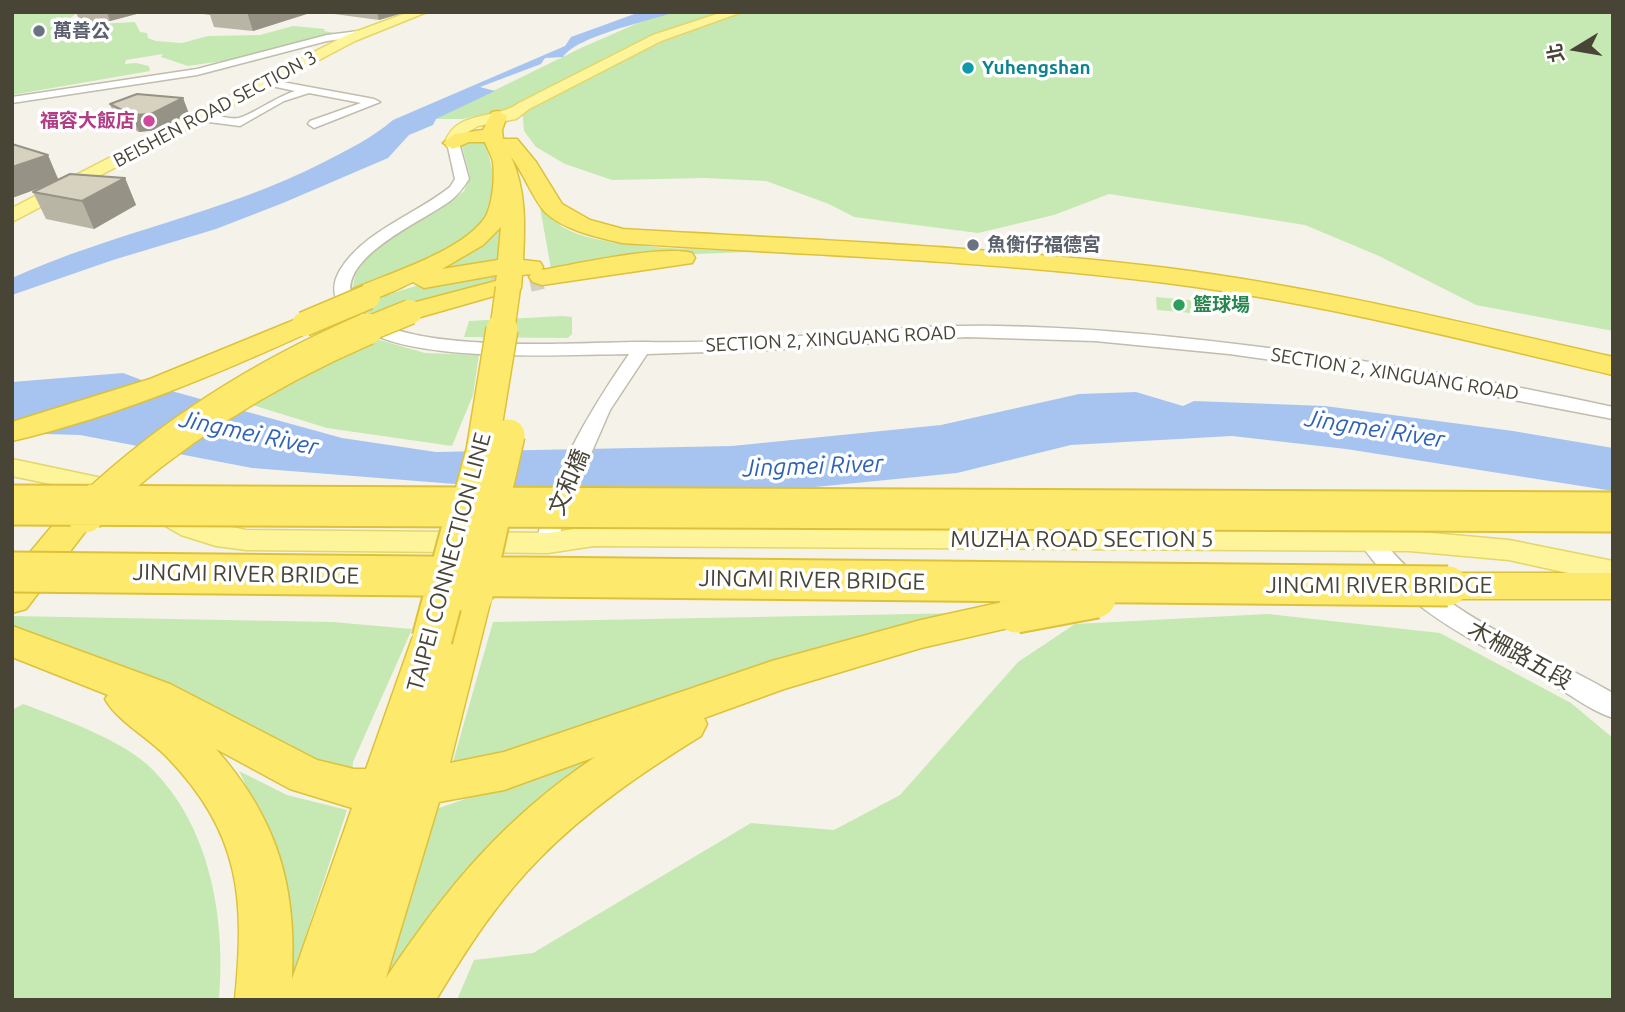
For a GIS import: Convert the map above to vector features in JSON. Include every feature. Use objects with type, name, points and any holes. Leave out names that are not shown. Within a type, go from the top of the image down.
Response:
[{"type":"highway","name":"TAIPEI CONNECTION LINE","points":[[313,1000],[403,786],[473,595],[511,424],[524,181],[502,147],[504,116]]},
{"type":"highway","points":[[453,143],[467,136],[502,147],[529,166],[554,208],[566,218],[601,231],[652,239],[918,254],[1099,268],[1294,296],[1449,326],[1613,366]]},
{"type":"highway","points":[[12,432],[142,393],[249,350],[440,259],[485,231],[494,222],[501,205],[502,147]]},
{"type":"highway","points":[[365,295],[435,276],[519,278],[673,258],[918,254]]},
{"type":"highway","name":"TAIPEI CONNECTION LINE","points":[[351,1000],[403,786],[432,639],[482,451],[495,380],[519,278]]},
{"type":"highway","points":[[12,600],[70,528],[138,464],[202,416],[317,350],[410,312],[519,278]]},
{"type":"highway","points":[[12,505],[1613,512]]},
{"type":"highway","name":"JINGMI RIVER BRIDGE","points":[[12,572],[1448,586],[1613,584]]},
{"type":"highway","points":[[12,641],[67,661],[306,776],[354,789],[454,782],[504,771],[772,677],[847,654],[1016,613],[1088,599],[1167,589],[1448,586]]},
{"type":"highway","points":[[404,1000],[453,925],[513,854],[581,793],[636,753],[693,720],[792,675],[847,654]]},
{"type":"highway","points":[[148,702],[208,771],[240,819],[261,874],[267,930],[263,1000]]},
{"type":"main road","name":"BEISHEN ROAD SECTION 3","points":[[12,216],[359,34],[421,12]]},
{"type":"main road","points":[[504,116],[512,105],[635,43],[725,12]]},
{"type":"main road","points":[[453,143],[460,129],[504,116],[650,41],[736,12]]},
{"type":"main road","name":"MUZHA ROAD SECTION 5","points":[[12,467],[106,487],[134,496],[192,528],[216,536],[257,540],[549,536],[590,550],[1376,550],[1567,572],[1613,584]]},
{"type":"main road","name":"MUZHA ROAD SECTION 5","points":[[1376,550],[1420,542],[1509,550],[1613,572]]},
{"type":"street","points":[[12,100],[197,72],[327,38],[359,34]]},
{"type":"street","points":[[266,82],[374,102],[314,124]]},
{"type":"street","points":[[201,117],[240,122],[280,99],[305,91]]},
{"type":"street","points":[[313,103],[336,95]]},
{"type":"street","name":"SECTION 2, XINGUANG ROAD","points":[[453,143],[462,179],[455,190],[376,242],[347,270],[341,293],[346,305],[356,315],[383,332],[432,343],[480,347],[643,348],[759,345],[939,332],[1086,334],[1383,368],[1522,393],[1613,413]]},
{"type":"street","name":"文和橋","points":[[549,536],[555,511],[594,422],[611,392],[643,348]]},
{"type":"street","name":"木柵路五段","points":[[1376,550],[1417,594],[1450,617],[1613,707]]},
{"type":"green space","points":[[12,12],[79,12],[58,26],[135,22],[140,32],[147,33],[148,38],[182,43],[208,36],[260,35],[293,26],[325,29],[324,31],[335,33],[236,59],[188,66],[161,57],[163,54],[126,60],[125,64],[149,66],[150,71],[12,95]]},
{"type":"green space","points":[[675,12],[1613,12],[1613,331],[1476,305],[1379,256],[1305,225],[1109,194],[1054,215],[978,233],[854,217],[829,204],[766,181],[705,178],[612,180],[565,164],[536,147],[524,131],[522,106],[462,119],[436,119],[583,47],[652,17]]},
{"type":"green space","points":[[483,139],[491,163],[495,193],[492,208],[484,221],[456,246],[373,299],[429,282],[495,272],[495,283],[368,316],[355,296],[355,278],[365,260],[383,244],[464,191],[470,176],[461,143]]},
{"type":"green space","points":[[538,196],[561,226],[604,241],[693,249],[771,251],[673,255],[551,269]]},
{"type":"green space","points":[[507,225],[496,263],[428,272],[483,242]]},
{"type":"green space","name":"籃球場","points":[[1156,297],[1200,301],[1202,314],[1157,310]]},
{"type":"green space","points":[[572,317],[572,334],[568,338],[464,337],[469,321]]},
{"type":"green space","points":[[376,339],[425,353],[479,355],[473,395],[452,446],[327,428],[249,404],[288,381]]},
{"type":"green space","points":[[963,613],[521,751],[452,765],[493,622]]},
{"type":"green space","points":[[1268,614],[1440,633],[1571,703],[1613,738],[1613,1000],[457,1000],[474,960],[533,953],[751,823],[834,830],[900,795],[1018,662],[1075,624]]},
{"type":"green space","points":[[12,616],[333,622],[412,629],[353,762],[352,774],[318,769],[105,663],[12,627]]},
{"type":"green space","points":[[23,704],[91,731],[126,749],[152,769],[172,793],[201,847],[210,877],[220,938],[219,1000],[12,1000],[12,710]]},
{"type":"green space","points":[[629,743],[492,846],[443,898],[386,983],[436,809]]},
{"type":"green space","points":[[239,771],[287,795],[347,810],[292,977],[266,827]]},
{"type":"water","points":[[640,12],[675,12],[598,36],[571,49],[563,57],[545,58],[541,64],[480,87],[495,91],[409,135],[388,158],[283,203],[216,229],[113,260],[12,295],[12,278],[89,248],[286,180],[360,143],[393,120],[565,46],[571,37]]},
{"type":"water","name":"Jingmei River","points":[[123,373],[168,390],[342,438],[436,452],[732,446],[941,425],[1079,394],[1136,392],[1183,406],[1194,401],[1325,406],[1513,431],[1613,448],[1613,491],[1346,449],[1232,436],[1071,445],[957,473],[785,490],[531,490],[252,468],[80,435],[12,433],[12,382]]},
{"type":"building","points":[[137,94],[183,98],[151,114],[132,115],[110,104]]},
{"type":"building","points":[[12,144],[48,155],[12,167]]},
{"type":"building","points":[[70,174],[125,178],[82,201],[33,192]]},
{"type":"tunnel","points":[[494,288],[542,277]]},
{"type":"place","name":"萬善公","points":[[39,31]]},
{"type":"place","name":"Yuhengshan","points":[[968,68]]},
{"type":"place","name":"福容大飯店","points":[[149,121]]},
{"type":"place","name":"魚衡仔福德宮","points":[[973,245]]},
{"type":"place","name":"籃球場","points":[[1179,305]]}]
